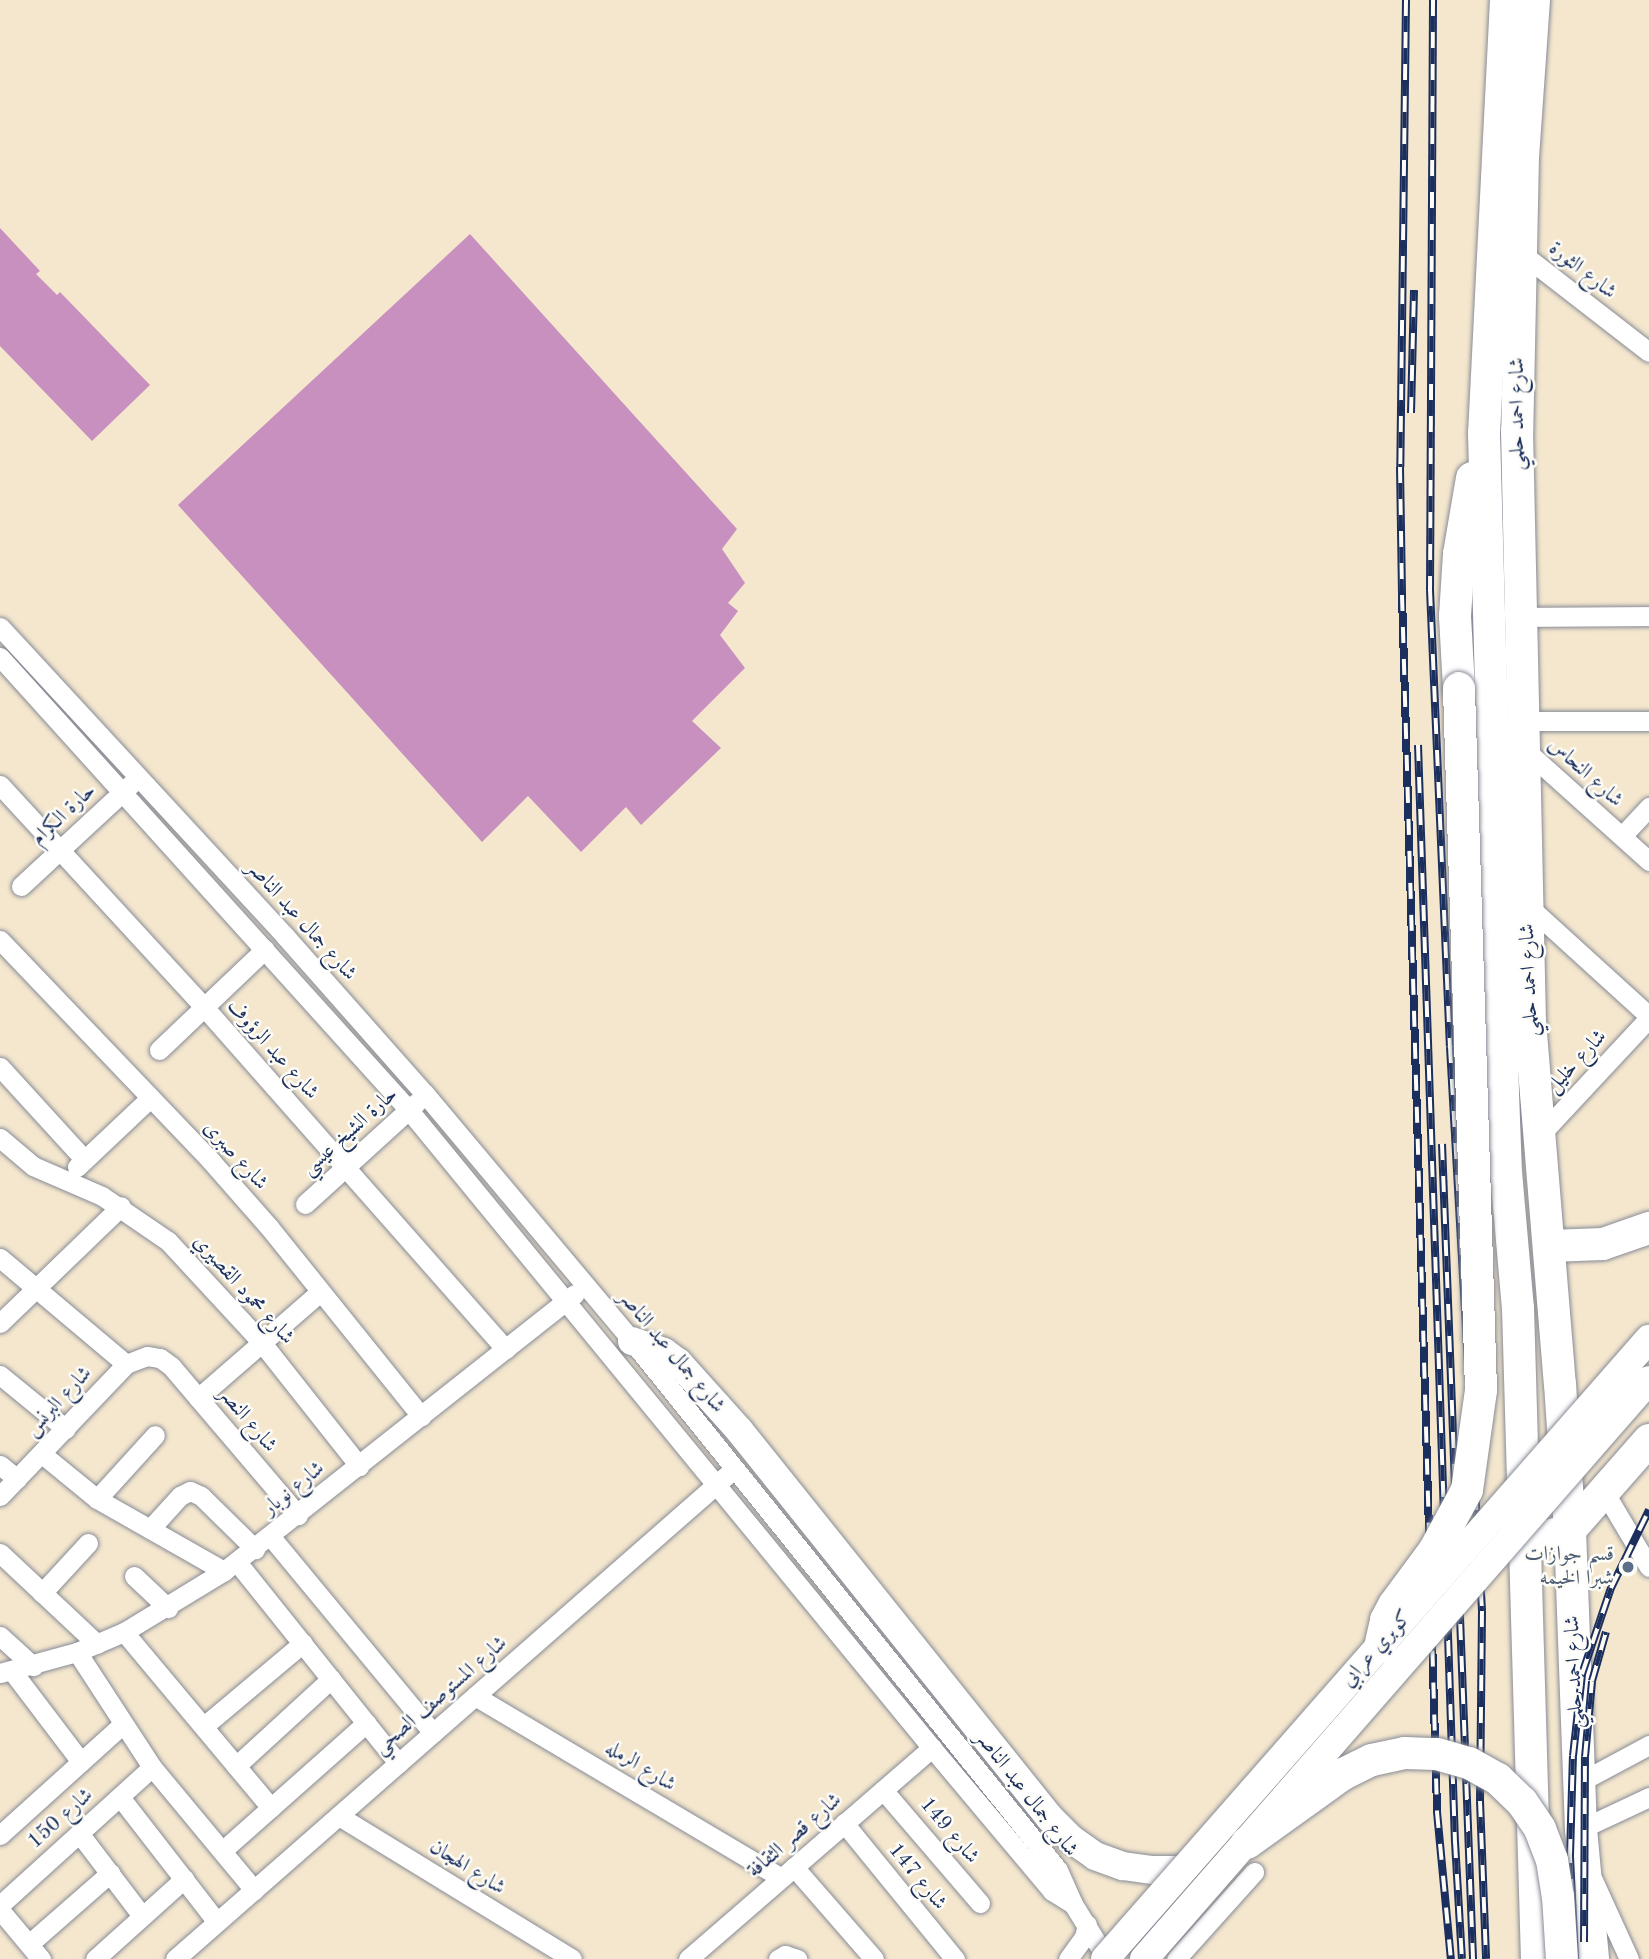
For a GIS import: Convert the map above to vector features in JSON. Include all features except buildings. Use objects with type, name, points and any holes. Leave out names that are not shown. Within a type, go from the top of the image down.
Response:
[{"type":"main road","name":"شارع احمد حلمي","points":[[1506,0],[1484,433],[1506,1172],[1518,1308],[1536,1959]]},
{"type":"main road","name":"شارع احمد حلمي","points":[[1534,0],[1523,156],[1520,252],[1517,431],[1521,734],[1530,1021],[1538,1137],[1550,1246],[1570,1530],[1582,1843],[1594,1959]]},
{"type":"main road","points":[[1380,1647],[1386,1620],[1394,1605],[1440,1542],[1467,1490],[1477,1436],[1481,1390],[1455,616],[1459,554],[1468,493],[1484,433]]},
{"type":"main road","points":[[1550,1246],[1603,1244],[1649,1228]]},
{"type":"main road","name":"كوبري عرابي","points":[[1106,1959],[1649,1339]]},
{"type":"main road","points":[[632,1340],[664,1352],[678,1363],[739,1430],[1049,1818],[1071,1839],[1096,1856],[1124,1866],[1185,1870]]},
{"type":"main road","name":"كوبري عرابي","points":[[1144,1959],[1250,1858],[1649,1380]]},
{"type":"main road","points":[[1524,1542],[1570,1530],[1649,1440]]},
{"type":"main road","points":[[1250,1858],[1343,1774],[1372,1760],[1437,1754],[1469,1763],[1498,1779],[1514,1794],[1540,1829],[1552,1860],[1558,1896],[1562,1959]]},
{"type":"street","name":"شارع الثورة","points":[[1520,252],[1649,352]]},
{"type":"street","points":[[1520,617],[1649,616]]},
{"type":"street","name":"شارع جمال عبد الناصر","points":[[0,627],[425,1094],[632,1340],[1058,1870],[1071,1893],[1073,1904]]},
{"type":"street","name":"شارع جمال عبد الناصر","points":[[0,657],[408,1109],[932,1748],[1052,1891],[1073,1904]]},
{"type":"street","points":[[1521,734],[1649,721]]},
{"type":"street","name":"شارع النحاس","points":[[1521,734],[1649,861]]},
{"type":"street","name":"حارة الكرام","points":[[21,886],[138,777]]},
{"type":"street","name":"شارع عبد الرؤوف","points":[[0,785],[204,1007],[506,1349]]},
{"type":"street","points":[[1622,836],[1649,807]]},
{"type":"street","points":[[1528,905],[1649,1017]]},
{"type":"street","name":"شارع صبرى","points":[[0,940],[269,1227],[421,1416]]},
{"type":"street","points":[[159,1049],[265,949]]},
{"type":"street","name":"شارع خليل","points":[[1538,1137],[1649,1017]]},
{"type":"street","points":[[0,1067],[84,1159]]},
{"type":"street","name":"حارة الشيخ عيسي","points":[[305,1204],[425,1094]]},
{"type":"street","points":[[63,1179],[150,1098]]},
{"type":"street","name":"شارع محمود القصيري","points":[[0,1138],[33,1166],[121,1206],[189,1261],[262,1343],[359,1466]]},
{"type":"street","points":[[0,1323],[121,1206]]},
{"type":"street","points":[[0,1258],[126,1364]]},
{"type":"street","name":"شارع نوبار","points":[[6,1672],[77,1652],[124,1632],[168,1608],[231,1567],[585,1285]]},
{"type":"street","points":[[198,1398],[320,1292]]},
{"type":"street","name":"شارع النصر","points":[[126,1364],[147,1356],[160,1358],[171,1366],[298,1515]]},
{"type":"street","name":"شارع البرنس","points":[[0,1496],[126,1364]]},
{"type":"street","points":[[0,1375],[66,1429]]},
{"type":"street","points":[[97,1499],[155,1434]]},
{"type":"street","points":[[42,1454],[97,1499],[150,1529],[231,1567],[303,1643],[398,1763]]},
{"type":"street","points":[[0,1465],[17,1479]]},
{"type":"street","name":"شارع المستوصف الصحي","points":[[175,1959],[736,1467]]},
{"type":"street","points":[[150,1529],[180,1496],[190,1491],[201,1496],[255,1549]]},
{"type":"street","points":[[1605,1493],[1649,1567]]},
{"type":"street","points":[[271,1537],[433,1733]]},
{"type":"street","points":[[43,1592],[88,1543]]},
{"type":"street","points":[[0,1553],[97,1644]]},
{"type":"street","points":[[134,1576],[168,1608]]},
{"type":"street","points":[[124,1632],[271,1808]]},
{"type":"street","points":[[0,1636],[33,1666]]},
{"type":"street","points":[[204,1726],[303,1643]]},
{"type":"street","points":[[77,1652],[152,1767],[254,1890]]},
{"type":"street","points":[[6,1672],[81,1762]]},
{"type":"street","points":[[236,1766],[331,1679]]},
{"type":"street","name":"شارع الرمله","points":[[475,1696],[788,1872],[874,1959]]},
{"type":"street","points":[[222,1851],[366,1723]]},
{"type":"street","points":[[3,1827],[123,1724]]},
{"type":"street","points":[[1580,1782],[1649,1745]]},
{"type":"street","name":"شارع قصر الثقافة","points":[[688,1959],[932,1748]]},
{"type":"street","name":"شارع 150","points":[[0,1905],[152,1767]]},
{"type":"street","name":"شارع 149","points":[[883,1790],[980,1903]]},
{"type":"street","points":[[120,1797],[217,1922]]},
{"type":"street","points":[[1629,1959],[1582,1843],[1649,1797]]},
{"type":"street","name":"شارع الهجان","points":[[339,1816],[572,1959]]},
{"type":"street","name":"شارع 147","points":[[844,1823],[955,1959]]},
{"type":"street","points":[[79,1833],[142,1916]]},
{"type":"street","points":[[1176,1959],[1250,1858]]},
{"type":"street","points":[[0,1910],[35,1952],[110,1873]]},
{"type":"street","points":[[95,1959],[184,1879]]},
{"type":"street","points":[[1073,1904],[1106,1959]]},
{"type":"street","points":[[1068,1959],[1084,1937],[1087,1924]]},
{"type":"railway","points":[[1406,0],[1400,467],[1402,595],[1437,1812],[1451,1959]]},
{"type":"railway","points":[[1433,0],[1430,590],[1450,1047],[1482,1611],[1480,1801],[1486,1959]]},
{"type":"railway","points":[[1411,413],[1414,290]]},
{"type":"railway","points":[[1418,745],[1455,1842],[1462,1959]]},
{"type":"railway","points":[[1442,1144],[1473,1959]]},
{"type":"railway","points":[[1575,1959],[1570,1855],[1573,1756],[1582,1674],[1611,1588],[1649,1510]]},
{"type":"railway","points":[[1584,1942],[1585,1757],[1592,1681],[1606,1632]]},
{"type":"place","name":"قسم جوازات شبرا الخيمه","points":[[1628,1567]]}]
